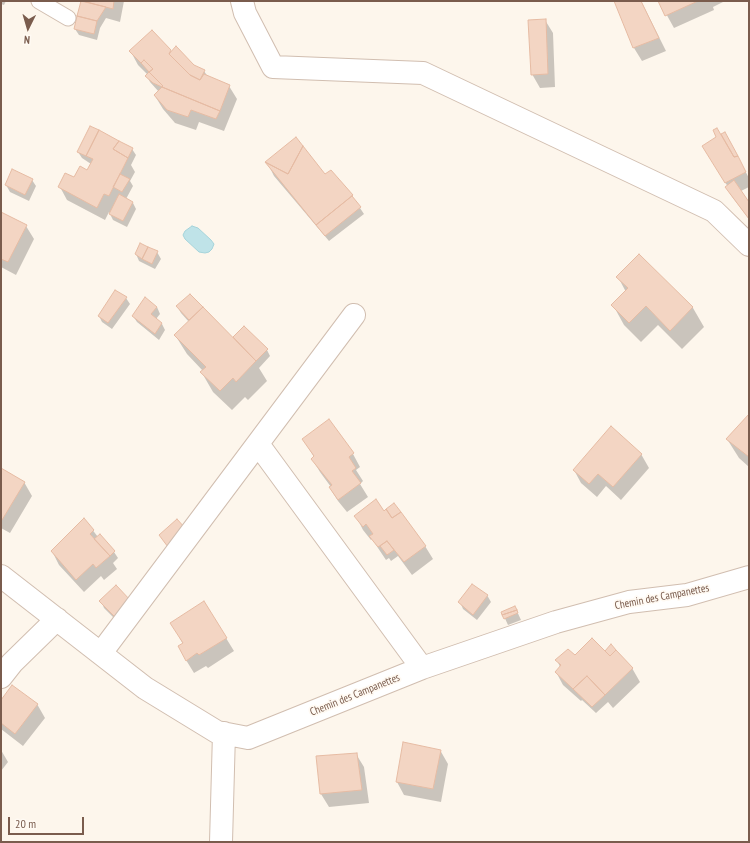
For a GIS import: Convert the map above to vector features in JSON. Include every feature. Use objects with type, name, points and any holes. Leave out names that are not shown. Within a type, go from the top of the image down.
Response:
[{"type":"street","points":[[242,1],[245,13],[273,67],[423,73],[714,211],[749,245]]},
{"type":"street","points":[[101,653],[354,315]]},
{"type":"street","points":[[258,444],[422,668]]},
{"type":"street","name":"Chemin des Campanettes","points":[[1,576],[145,688],[217,732],[248,738],[422,668],[563,620],[629,602],[687,595],[749,577]]},
{"type":"street","points":[[1,677],[12,663],[57,619]]},
{"type":"street","points":[[220,842],[224,733]]},
{"type":"lane","points":[[39,1],[68,18]]},
{"type":"water","points":[[192,226],[198,228],[214,244],[209,252],[199,252],[185,239],[183,235],[185,231]]},
{"type":"building","points":[[81,1],[106,7],[97,21],[77,16]]},
{"type":"building","points":[[83,1],[114,1],[113,9]]},
{"type":"building","points":[[614,1],[641,1],[659,38],[633,48]]},
{"type":"building","points":[[658,1],[698,1],[665,16]]},
{"type":"building","points":[[77,16],[97,21],[94,34],[74,29]]},
{"type":"building","points":[[546,19],[548,74],[531,75],[528,20]]},
{"type":"building","points":[[152,30],[171,50],[169,54],[190,75],[200,80],[204,74],[230,85],[220,111],[162,87],[163,86],[149,72],[153,69],[144,60],[141,63],[129,51]]},
{"type":"building","points":[[176,46],[194,65],[205,70],[200,80],[190,75],[169,54]]},
{"type":"building","points":[[144,60],[153,69],[149,72],[141,63]]},
{"type":"building","points":[[149,72],[163,86],[162,87],[153,83],[145,76]]},
{"type":"building","points":[[162,87],[220,111],[216,119],[191,110],[188,117],[167,110],[154,95]]},
{"type":"building","points":[[90,126],[99,130],[86,156],[77,152]]},
{"type":"building","points":[[717,128],[734,157],[738,156],[746,172],[725,183],[702,146],[716,137],[713,130]]},
{"type":"building","points":[[99,130],[119,141],[113,149],[128,158],[109,196],[104,194],[97,208],[58,187],[65,173],[74,177],[80,166],[87,170],[93,159],[86,156]]},
{"type":"building","points":[[725,132],[738,156],[734,157],[721,134]]},
{"type":"building","points":[[296,137],[303,146],[288,174],[265,162]]},
{"type":"building","points":[[119,141],[133,148],[128,158],[113,149]]},
{"type":"building","points":[[303,146],[325,174],[331,170],[353,195],[316,225],[265,162],[288,174]]},
{"type":"building","points":[[12,169],[33,179],[25,195],[5,185]]},
{"type":"building","points":[[120,174],[130,179],[122,192],[113,187]]},
{"type":"building","points":[[734,180],[749,202],[749,219],[725,187]]},
{"type":"building","points":[[119,194],[133,202],[123,221],[109,214]]},
{"type":"building","points":[[352,196],[361,207],[325,236],[316,225]]},
{"type":"building","points":[[1,212],[27,225],[8,262],[1,259]]},
{"type":"building","points":[[140,243],[148,247],[142,259],[135,254]]},
{"type":"building","points":[[148,247],[158,251],[152,264],[142,259]]},
{"type":"building","points":[[639,254],[693,307],[670,331],[646,306],[629,323],[611,305],[628,288],[616,277]]},
{"type":"building","points":[[115,290],[127,297],[108,323],[98,316]]},
{"type":"building","points":[[190,294],[203,307],[189,320],[176,306]]},
{"type":"building","points":[[145,297],[157,307],[151,314],[162,323],[155,334],[132,316]]},
{"type":"building","points":[[203,307],[256,361],[236,382],[233,378],[220,391],[200,372],[206,367],[174,335]]},
{"type":"building","points":[[244,326],[268,349],[256,361],[233,337]]},
{"type":"building","points":[[749,414],[749,457],[726,439]]},
{"type":"building","points":[[329,419],[354,453],[349,457],[356,468],[352,471],[361,483],[338,500],[329,487],[332,485],[311,459],[314,456],[302,439]]},
{"type":"building","points":[[611,426],[642,454],[613,487],[598,474],[589,484],[573,470]]},
{"type":"building","points":[[1,468],[25,482],[2,520],[1,520]]},
{"type":"building","points":[[376,499],[384,511],[386,509],[392,518],[401,512],[426,546],[404,562],[387,541],[378,547],[369,536],[373,534],[366,524],[363,527],[354,516]]},
{"type":"building","points":[[394,503],[401,512],[392,518],[386,509]]},
{"type":"building","points":[[84,518],[94,530],[90,534],[110,556],[96,568],[93,564],[76,580],[51,551]]},
{"type":"building","points":[[177,519],[185,528],[168,547],[159,535]]},
{"type":"building","points":[[100,534],[115,551],[110,556],[94,539]]},
{"type":"building","points":[[387,541],[394,550],[387,555],[380,546]]},
{"type":"building","points":[[472,584],[488,595],[473,615],[458,602]]},
{"type":"building","points":[[116,585],[131,601],[115,617],[99,601]]},
{"type":"building","points":[[204,601],[227,638],[199,655],[197,653],[186,661],[178,646],[183,643],[170,623]]},
{"type":"building","points":[[515,606],[517,610],[502,615],[501,612]]},
{"type":"building","points":[[517,610],[518,613],[504,619],[502,615]]},
{"type":"building","points":[[592,638],[610,656],[616,650],[633,668],[605,695],[587,676],[573,689],[555,672],[561,665],[555,660],[568,649],[575,655]]},
{"type":"building","points":[[611,644],[616,650],[610,656],[605,651]]},
{"type":"building","points":[[587,676],[605,695],[592,707],[573,689]]},
{"type":"building","points":[[12,685],[38,704],[15,734],[1,723],[1,700]]},
{"type":"building","points":[[403,742],[441,750],[433,789],[396,782]]},
{"type":"building","points":[[357,753],[362,790],[320,794],[316,756]]}]
